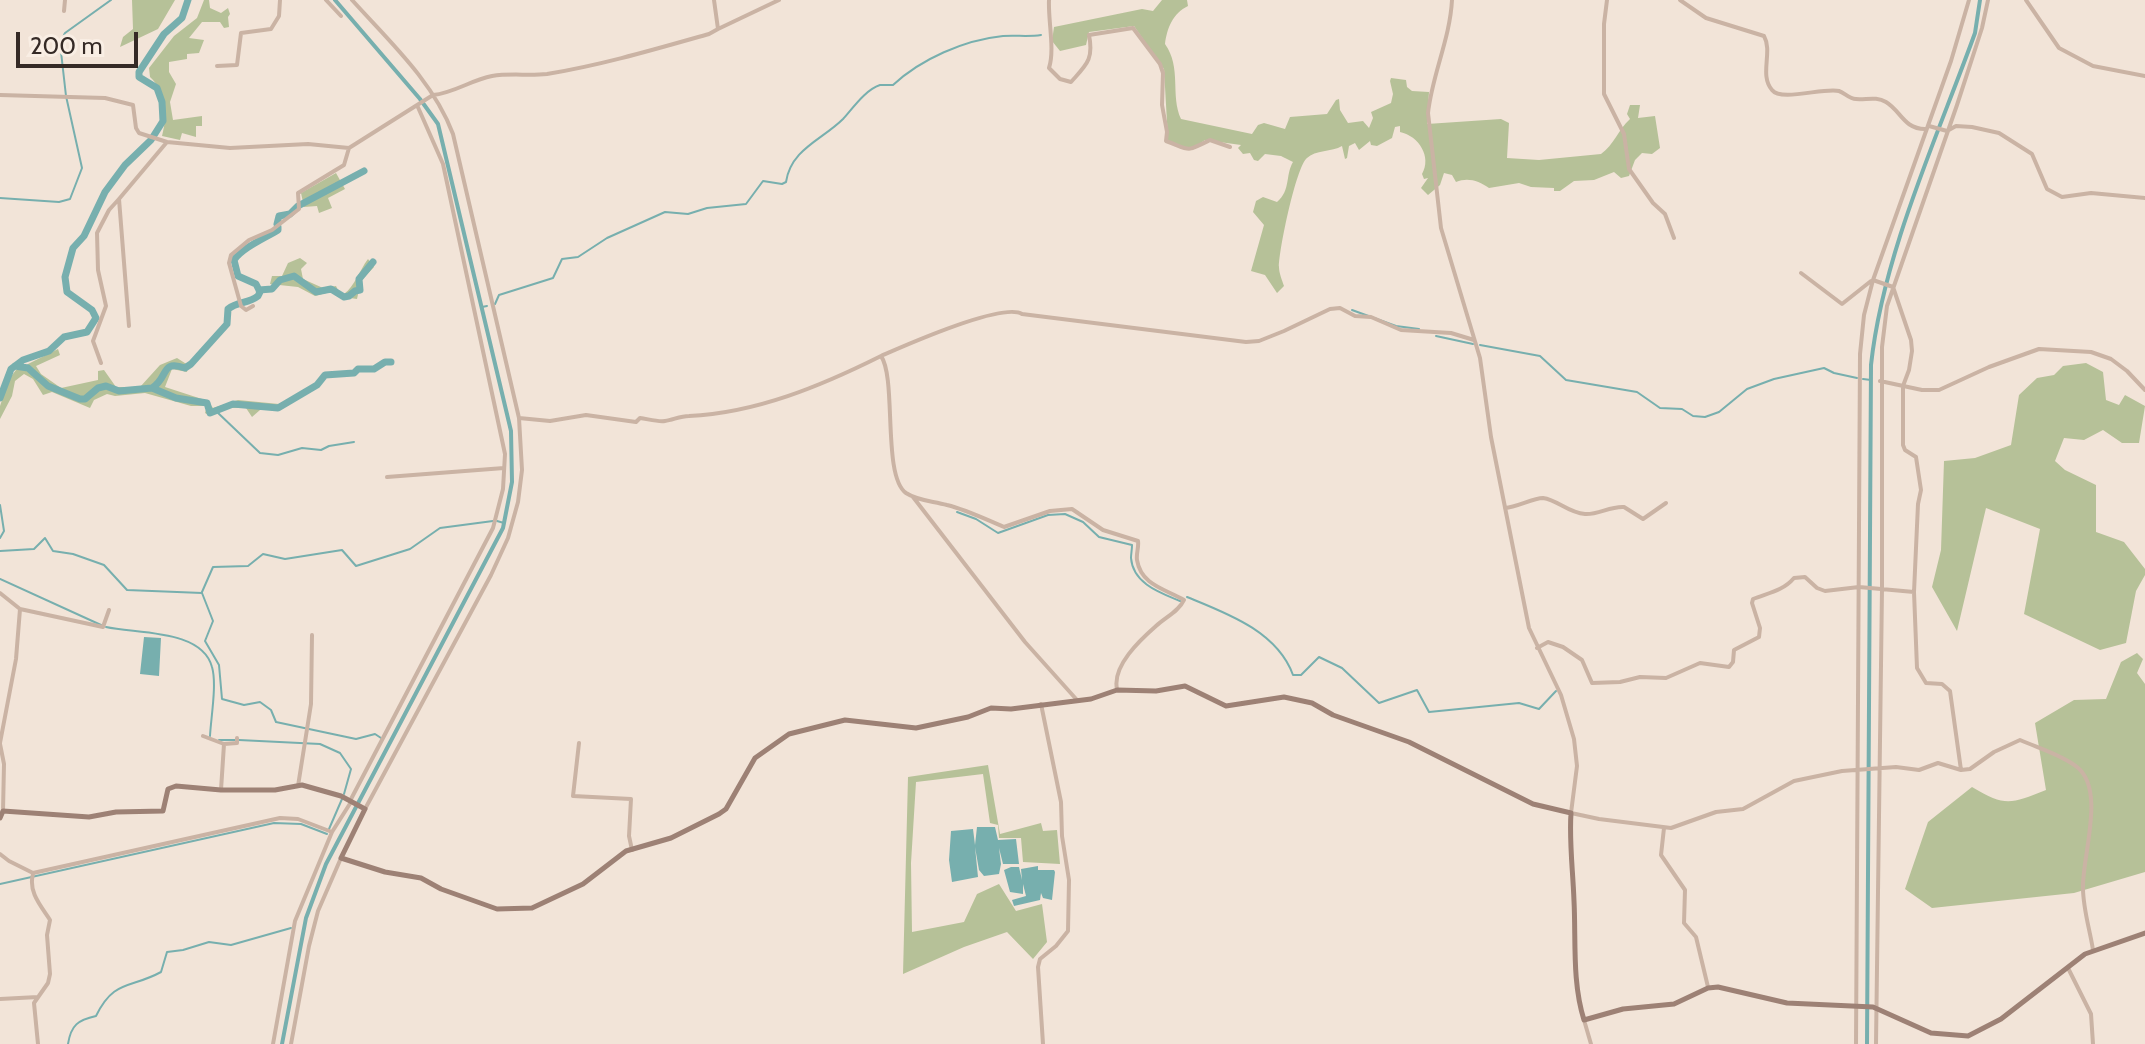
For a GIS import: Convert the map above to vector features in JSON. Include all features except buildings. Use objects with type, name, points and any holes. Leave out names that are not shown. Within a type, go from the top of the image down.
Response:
[{"type":"street","points":[[64,11],[65,0]]},
{"type":"street","points":[[217,66],[237,65],[241,33],[271,29],[279,16],[280,0]]},
{"type":"street","points":[[326,0],[341,16]]},
{"type":"street","points":[[273,1044],[295,921],[332,832],[357,805],[491,575],[508,538],[518,502],[522,470],[519,418],[453,134],[445,114],[419,73],[352,0]]},
{"type":"street","points":[[714,0],[718,29]]},
{"type":"street","points":[[0,95],[105,98],[133,105],[136,128],[167,142],[230,148],[308,144],[349,148],[432,96],[445,94],[472,80],[505,74],[542,74],[644,54],[709,34],[779,0]]},
{"type":"street","points":[[1049,0],[1048,32],[1053,56],[1049,68],[1060,79],[1071,82],[1085,71],[1092,49],[1089,35],[1133,28],[1160,64],[1163,73],[1162,105],[1166,141],[1182,150],[1192,149],[1210,140],[1230,147]]},
{"type":"street","points":[[1452,0],[1428,113],[1441,228],[1446,254],[1476,340],[1529,628],[1561,695],[1574,739],[1577,766],[1570,846],[1575,902],[1576,985],[1591,1044]]},
{"type":"street","points":[[1607,0],[1604,94],[1624,134],[1629,169],[1653,203],[1665,214],[1674,238]]},
{"type":"street","points":[[1680,0],[1694,12],[1716,23],[1764,36],[1769,50],[1767,74],[1776,93],[1785,95],[1835,90],[1853,99],[1877,98],[1892,106],[1905,122],[1917,129],[1927,127],[1947,131],[1956,126],[1989,129],[2032,154],[2047,189],[2062,197],[2091,193],[2145,198]]},
{"type":"street","points":[[1856,1044],[1860,354],[1864,315],[1969,0]]},
{"type":"street","points":[[1876,1044],[1882,347],[1891,286],[1982,28],[1988,0]]},
{"type":"street","points":[[2026,0],[2059,48],[2093,66],[2145,76]]},
{"type":"street","points":[[291,1044],[318,911],[341,858],[357,805],[493,528],[503,489],[505,454],[443,164],[420,104]]},
{"type":"street","points":[[101,363],[93,336],[103,319],[106,306],[98,270],[97,233],[109,210],[167,142]]},
{"type":"street","points":[[253,306],[246,310],[240,303],[229,263],[231,255],[258,234],[272,230],[300,205],[298,193],[344,165],[349,148]]},
{"type":"street","points":[[119,199],[129,326]]},
{"type":"street","points":[[1801,273],[1842,304],[1875,280]]},
{"type":"street","points":[[1875,280],[1891,286],[1911,340],[1909,370],[1903,386],[1903,445],[1916,457],[1921,479],[1914,592],[1917,668],[1926,683],[1942,684],[1950,691],[1961,770]]},
{"type":"street","points":[[519,418],[550,421],[586,415],[636,422],[640,418],[664,421],[756,406],[832,380],[910,342],[990,315],[1016,311],[1131,330],[1246,342],[1259,341],[1330,309],[1340,308],[1355,316],[1371,317],[1392,328],[1434,334],[1451,333],[1476,340]]},
{"type":"street","points":[[1880,381],[1922,390],[1939,390],[2039,349],[2091,352],[2111,359],[2145,390]]},
{"type":"street","points":[[881,356],[888,374],[888,419],[902,489],[913,496],[948,505],[1004,527],[1050,511],[1072,509],[1103,530],[1138,541],[1137,559],[1142,573],[1150,583],[1184,602],[1138,644],[1117,672],[1117,690]]},
{"type":"street","points":[[387,477],[504,468]]},
{"type":"street","points":[[913,496],[1025,642],[1077,700]]},
{"type":"street","points":[[1505,508],[1518,507],[1540,498],[1558,503],[1566,510],[1585,514],[1624,507],[1643,519],[1666,503]]},
{"type":"street","points":[[1537,648],[1548,642],[1563,647],[1582,660],[1592,683],[1620,682],[1640,677],[1666,678],[1700,663],[1729,667],[1733,662],[1734,650],[1759,637],[1753,599],[1777,591],[1794,578],[1805,577],[1825,591],[1860,588],[1914,592]]},
{"type":"street","points":[[0,593],[20,609],[103,627],[109,610]]},
{"type":"street","points":[[20,609],[12,689],[0,744],[4,764],[1,815],[89,817],[116,812],[158,811],[166,808],[168,789],[176,786],[275,790],[312,786],[357,805]]},
{"type":"street","points":[[298,786],[311,704],[312,635]]},
{"type":"street","points":[[341,858],[385,872],[421,878],[441,889],[497,909],[532,908],[583,884],[626,851],[671,838],[719,814],[726,809],[755,758],[789,734],[845,720],[916,728],[968,717],[991,708],[1011,709],[1091,699],[1117,690],[1156,691],[1185,686],[1226,706],[1284,697],[1312,703],[1333,715],[1409,742],[1533,804],[1664,828],[1716,812],[1743,809],[1794,781],[1859,770],[1896,767],[1919,770],[1938,763],[1961,770],[1970,769],[1994,752],[2020,740],[2077,767],[2084,776],[2092,803],[2092,822],[2083,865],[2083,893],[2093,950]]},
{"type":"street","points":[[1041,704],[1061,802],[1062,836],[1069,874],[1068,931],[1040,959],[1038,967],[1043,1044]]},
{"type":"street","points":[[203,736],[224,744],[237,743],[237,738]]},
{"type":"street","points":[[579,743],[573,796],[631,799],[629,836],[632,850]]},
{"type":"street","points":[[221,790],[224,744]]},
{"type":"street","points":[[0,854],[32,876],[280,818],[298,819],[332,832]]},
{"type":"street","points":[[1664,828],[1661,855],[1685,890],[1684,923],[1696,937],[1708,988]]},
{"type":"street","points":[[32,876],[34,895],[50,920],[47,935],[50,974],[48,983],[34,1003],[38,1044]]},
{"type":"street","points":[[1584,1020],[1623,1009],[1674,1004],[1708,988],[1718,987],[1787,1003],[1875,1007],[1931,1033],[1968,1036],[2001,1019],[2093,950],[2145,933]]},
{"type":"street","points":[[2067,967],[2091,1014],[2093,1044]]},
{"type":"street","points":[[0,999],[38,997]]},
{"type":"green space","points":[[132,0],[175,0],[158,29],[120,47],[123,37],[133,29]]},
{"type":"green space","points":[[204,0],[209,0],[210,8],[221,13],[228,8],[229,27],[224,28],[220,22],[202,22],[189,38],[204,40],[199,53],[187,54],[187,59],[169,62],[169,72],[176,84],[170,102],[173,120],[202,116],[202,126],[196,126],[196,137],[182,133],[180,140],[162,136],[165,104],[160,90],[150,77],[149,68],[174,36],[197,18]]},
{"type":"green space","points":[[1162,0],[1187,0],[1188,6],[1172,22],[1165,44],[1173,62],[1176,101],[1181,119],[1252,134],[1258,125],[1264,123],[1285,129],[1290,117],[1327,114],[1339,99],[1340,110],[1348,123],[1363,121],[1369,128],[1373,118],[1371,112],[1391,103],[1391,78],[1406,80],[1407,87],[1412,91],[1429,92],[1427,124],[1501,119],[1509,123],[1507,158],[1539,160],[1601,154],[1630,119],[1627,114],[1630,105],[1640,105],[1638,118],[1655,116],[1660,148],[1652,154],[1642,153],[1635,160],[1629,176],[1621,178],[1614,172],[1594,180],[1574,181],[1560,191],[1519,183],[1489,188],[1473,180],[1456,182],[1452,175],[1444,173],[1440,185],[1428,195],[1421,188],[1428,178],[1424,179],[1422,174],[1425,161],[1422,148],[1413,138],[1400,132],[1400,126],[1395,127],[1392,138],[1377,146],[1371,145],[1370,141],[1359,150],[1355,143],[1349,146],[1345,159],[1342,146],[1314,154],[1303,165],[1293,192],[1280,258],[1279,269],[1284,286],[1277,293],[1265,275],[1251,271],[1264,225],[1253,212],[1256,201],[1263,197],[1277,202],[1281,197],[1293,162],[1281,156],[1265,154],[1258,161],[1254,160],[1250,153],[1243,154],[1238,148],[1241,145],[1205,140],[1195,147],[1183,149],[1168,140],[1164,69],[1134,26],[1089,32],[1086,45],[1060,51],[1052,41],[1054,27],[1142,9],[1153,11]]},
{"type":"green space","points":[[336,173],[345,189],[328,198],[332,208],[319,213],[317,206],[304,207],[301,193]]},
{"type":"green space","points":[[300,258],[307,263],[301,269],[303,279],[323,288],[336,286],[344,294],[368,259],[374,267],[361,281],[357,299],[345,300],[330,292],[315,296],[298,287],[270,284],[272,276],[282,276],[288,263]]},
{"type":"green space","points":[[58,349],[60,355],[36,366],[41,374],[61,388],[98,380],[98,371],[104,370],[116,387],[140,387],[160,365],[177,358],[188,365],[187,372],[172,369],[165,387],[208,401],[213,408],[238,400],[279,404],[287,400],[290,403],[278,410],[260,410],[252,417],[246,408],[229,408],[210,416],[205,413],[207,406],[191,406],[145,393],[107,394],[94,400],[90,408],[52,392],[43,395],[33,379],[24,374],[15,381],[12,396],[0,419],[0,406],[9,379],[16,370]]},
{"type":"green space","points":[[2086,363],[2103,372],[2106,400],[2119,405],[2125,395],[2145,406],[2139,443],[2122,443],[2103,430],[2084,440],[2064,438],[2055,461],[2065,470],[2096,485],[2096,532],[2124,542],[2145,569],[2136,591],[2126,643],[2100,650],[2024,614],[2040,529],[1986,508],[1957,631],[1932,587],[1941,550],[1944,461],[1975,458],[2011,445],[2019,395],[2037,378],[2054,375],[2063,366]]},
{"type":"green space","points":[[2137,653],[2143,659],[2137,673],[2145,684],[2145,872],[2074,893],[1932,908],[1905,889],[1928,822],[1972,787],[1993,798],[2008,801],[2046,790],[2035,723],[2074,700],[2106,699],[2121,662]]},
{"type":"green space","points":[[988,765],[1000,834],[1041,823],[1043,831],[1057,830],[1060,864],[1023,862],[1021,838],[999,838],[998,825],[990,823],[983,774],[916,782],[911,863],[912,932],[964,922],[977,894],[999,884],[1016,911],[1042,904],[1047,942],[1033,959],[1007,932],[903,974],[908,777]]},
{"type":"water","points":[[144,637],[161,638],[159,676],[140,674]]},
{"type":"water","points":[[977,827],[995,827],[998,840],[1016,839],[1019,864],[1003,864],[999,848],[999,874],[984,876],[979,870],[975,847],[978,877],[952,882],[949,860],[951,831],[973,829],[975,845]]},
{"type":"water","points":[[1038,866],[1038,870],[1055,872],[1052,900],[1043,898],[1041,893],[1040,900],[1014,906],[1012,900],[1026,896],[1023,884],[1023,894],[1010,892],[1004,870],[1019,867],[1022,880],[1021,869]]},
{"type":"waterway","points":[[0,198],[59,202],[70,199],[82,168],[66,96],[60,43],[65,33],[111,0]]},
{"type":"waterway","points":[[0,398],[11,369],[23,360],[49,351],[64,337],[87,332],[96,318],[92,310],[67,292],[65,277],[73,248],[84,236],[105,192],[125,165],[151,140],[163,121],[162,102],[157,88],[139,77],[139,72],[164,34],[182,18],[188,0]]},
{"type":"waterway","points":[[282,1044],[306,918],[326,864],[503,528],[512,482],[511,431],[438,124],[335,0]]},
{"type":"waterway","points":[[1867,1044],[1871,365],[1877,323],[1899,239],[1975,33],[1980,0]]},
{"type":"waterway","points":[[495,304],[499,295],[553,278],[562,259],[578,257],[607,238],[665,212],[688,214],[707,208],[746,204],[763,181],[786,182],[794,161],[801,153],[843,119],[864,95],[880,85],[893,85],[930,59],[958,46],[988,38],[1041,35]]},
{"type":"waterway","points":[[277,224],[279,216],[290,214],[298,206],[364,171]]},
{"type":"waterway","points":[[152,388],[168,368],[185,368],[191,364],[227,324],[228,309],[258,296],[260,292],[256,284],[238,276],[234,260],[248,247],[278,230],[278,227]]},
{"type":"waterway","points":[[259,290],[272,289],[280,280],[294,276],[316,292],[331,289],[344,297],[349,296],[360,290],[359,279],[373,262]]},
{"type":"waterway","points":[[482,307],[487,306]]},
{"type":"waterway","points":[[1352,310],[1396,326],[1419,329]]},
{"type":"waterway","points":[[1436,336],[1473,344]]},
{"type":"waterway","points":[[1480,345],[1540,356],[1566,380],[1637,392],[1660,408],[1682,409],[1693,416],[1705,417],[1719,412],[1747,389],[1774,379],[1824,368],[1857,378]]},
{"type":"waterway","points":[[15,366],[28,368],[48,386],[80,399],[106,386],[119,391],[152,388],[176,398],[207,403],[210,413],[233,404],[278,408],[317,385],[325,375],[354,373],[358,369],[374,369],[391,362]]},
{"type":"waterway","points":[[1863,379],[1871,380]]},
{"type":"waterway","points":[[217,412],[260,453],[278,455],[302,448],[321,450],[354,442]]},
{"type":"waterway","points":[[0,505],[4,531],[0,538]]},
{"type":"waterway","points":[[957,512],[976,519],[998,533],[1048,515],[1065,514],[1083,522],[1099,537],[1132,545],[1133,567],[1142,581],[1180,601]]},
{"type":"waterway","points":[[202,592],[213,567],[248,566],[263,554],[285,559],[342,550],[356,566],[410,549],[440,528],[493,521]]},
{"type":"waterway","points":[[497,521],[504,523]]},
{"type":"waterway","points":[[0,551],[34,549],[45,538],[53,551],[73,554],[104,565],[127,590],[202,593],[213,621],[205,641],[219,665],[222,699],[244,705],[260,702],[271,710],[276,722],[356,739],[375,734],[381,738]]},
{"type":"waterway","points":[[0,579],[101,625]]},
{"type":"waterway","points":[[1187,597],[1233,617],[1263,635],[1275,646],[1293,675],[1301,675],[1319,657],[1342,668],[1379,703],[1417,690],[1429,712],[1519,703],[1539,709],[1556,691]]},
{"type":"waterway","points":[[106,627],[182,639],[206,655],[214,682],[210,736]]},
{"type":"waterway","points":[[219,740],[235,740]]},
{"type":"waterway","points":[[239,740],[320,744],[340,753],[351,769],[344,794]]},
{"type":"waterway","points":[[329,829],[342,799]]},
{"type":"waterway","points":[[0,884],[274,823],[301,824],[327,834]]},
{"type":"waterway","points":[[68,1044],[76,1024],[96,1016],[116,990],[161,972],[167,952],[209,942],[231,945],[291,928]]}]
